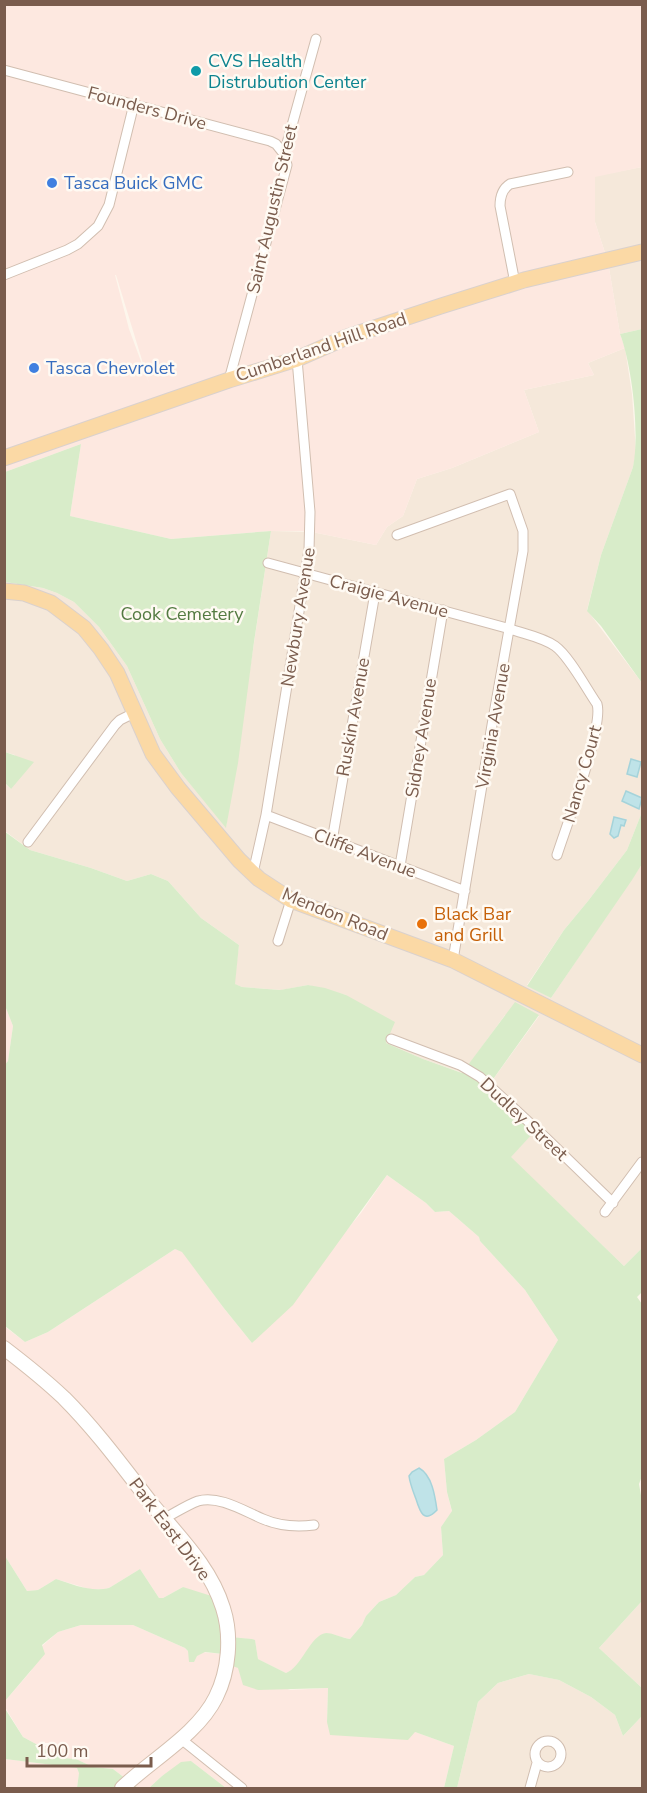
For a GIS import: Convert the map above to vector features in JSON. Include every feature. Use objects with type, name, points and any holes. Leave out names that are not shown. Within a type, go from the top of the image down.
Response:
[{"type":"main road","name":"Cumberland Hill Road","points":[[4,458],[297,358],[355,335],[441,306],[572,268],[642,252]]},
{"type":"main road","name":"Mendon Road","points":[[4,591],[24,593],[51,603],[84,628],[117,673],[153,754],[229,849],[270,888],[291,900],[453,960],[642,1055]]},
{"type":"street","name":"Saint Augustin Street","points":[[229,380],[286,165],[284,154],[316,39]]},
{"type":"street","name":"Founders Drive","points":[[4,70],[270,141],[276,144],[284,154]]},
{"type":"street","points":[[4,274],[67,250],[89,236],[98,226],[109,205],[134,104]]},
{"type":"street","points":[[515,284],[500,206],[501,195],[510,184],[568,172]]},
{"type":"street","name":"Newbury Avenue","points":[[253,873],[266,815],[306,574],[310,535],[297,358]]},
{"type":"street","name":"Virginia Avenue","points":[[397,535],[510,494],[520,520],[524,539],[453,960]]},
{"type":"street","name":"Craigie Avenue","points":[[268,563],[510,629]]},
{"type":"street","name":"Ruskin Avenue","points":[[333,841],[375,593]]},
{"type":"street","name":"Sidney Avenue","points":[[400,866],[443,610]]},
{"type":"street","name":"Nancy Court","points":[[510,629],[556,647],[599,710],[596,732],[558,855]]},
{"type":"street","points":[[28,842],[115,725],[136,712]]},
{"type":"street","name":"Cliffe Avenue","points":[[266,815],[465,891]]},
{"type":"street","points":[[278,941],[291,900]]},
{"type":"street","name":"Dudley Street","points":[[391,1039],[460,1065],[480,1077],[613,1203]]},
{"type":"street","points":[[605,1212],[642,1162]]},
{"type":"street","name":"Park East Drive","points":[[4,1348],[63,1397],[91,1427],[199,1561],[223,1608],[228,1639],[225,1669],[216,1697],[204,1715],[181,1739],[122,1788]]},
{"type":"street","points":[[165,1518],[197,1502],[211,1500],[234,1506],[276,1523],[294,1526],[314,1525]]},
{"type":"street","points":[[181,1739],[242,1788]]},
{"type":"street","points":[[530,1788],[537,1763]]},
{"type":"shaded area","points":[[5,5],[642,5],[642,167],[595,177],[595,222],[608,262],[620,334],[625,348],[588,363],[594,375],[524,390],[539,432],[452,468],[417,479],[403,516],[387,527],[376,545],[302,531],[271,531],[171,539],[70,516],[81,444],[5,472]],"holes":[[[116,275],[149,383],[129,329]]]},
{"type":"shaded area","points":[[642,167],[642,329],[620,334],[608,262],[595,222],[595,176]]},
{"type":"shaded area","points":[[625,348],[632,394],[636,452],[633,467],[601,555],[587,610],[642,683],[642,812],[627,850],[564,930],[527,985],[551,998],[642,864],[642,1248],[624,1266],[510,1157],[535,1131],[486,1089],[539,1016],[505,1015],[463,1073],[386,1043],[346,995],[308,985],[281,990],[242,987],[234,984],[239,945],[201,918],[168,881],[151,874],[127,881],[30,850],[5,831],[4,783],[11,789],[15,755],[5,752],[5,582],[43,588],[57,593],[74,602],[99,627],[127,666],[160,739],[181,773],[226,827],[271,531],[312,532],[376,545],[387,527],[403,516],[417,479],[452,468],[539,432],[524,390],[594,375],[588,363]]},
{"type":"shaded area","points":[[4,1003],[13,1026],[8,1061],[5,1066]]},
{"type":"shaded area","points":[[387,1175],[435,1212],[449,1211],[479,1237],[480,1241],[525,1290],[558,1340],[515,1412],[476,1440],[444,1459],[447,1492],[452,1512],[441,1527],[443,1555],[424,1575],[415,1577],[396,1595],[379,1602],[350,1639],[326,1633],[317,1638],[294,1669],[286,1673],[258,1659],[255,1641],[252,1639],[230,1638],[183,1587],[159,1598],[140,1569],[104,1589],[89,1589],[56,1579],[38,1590],[27,1591],[5,1556],[4,1326],[25,1342],[48,1332],[175,1249],[182,1251],[252,1343],[361,1213]]},
{"type":"shaded area","points":[[642,1601],[642,1688],[599,1648]]},
{"type":"shaded area","points":[[81,1625],[133,1625],[188,1651],[223,1654],[238,1668],[290,1690],[328,1688],[327,1722],[415,1732],[454,1746],[444,1788],[226,1788],[191,1761],[162,1776],[149,1788],[138,1788],[113,1769],[93,1767],[76,1759],[62,1758],[23,1737],[5,1707],[5,1701],[31,1671],[42,1646],[58,1632]]},
{"type":"shaded area","points":[[529,1674],[559,1680],[591,1697],[615,1715],[623,1736],[642,1716],[642,1788],[457,1788],[478,1702],[498,1683]]},
{"type":"shaded area","points":[[5,1759],[77,1768],[79,1773],[77,1788],[5,1788]]},
{"type":"green space","points":[[642,329],[642,683],[601,626],[587,611],[601,555],[633,467],[635,453],[634,400],[628,363],[620,334]]},
{"type":"green space","name":"Cook Cemetery","points":[[81,444],[70,516],[171,539],[271,531],[238,763],[226,828],[181,773],[160,739],[127,666],[99,627],[74,602],[57,593],[43,588],[5,582],[5,472]]},
{"type":"green space","points":[[5,752],[34,762],[11,789],[5,783]]},
{"type":"green space","points":[[642,812],[642,864],[632,880],[551,998],[527,986],[564,930],[627,850]]},
{"type":"green space","points":[[4,831],[30,850],[127,881],[151,874],[168,881],[201,918],[239,945],[235,984],[242,987],[280,990],[308,985],[346,995],[395,1022],[386,1043],[462,1073],[515,1002],[539,1015],[486,1089],[535,1131],[511,1157],[624,1266],[642,1248],[642,1292],[637,1297],[642,1304],[642,1476],[639,1484],[642,1501],[642,1601],[599,1648],[642,1688],[642,1716],[623,1736],[615,1715],[591,1697],[559,1680],[529,1674],[498,1683],[478,1702],[457,1788],[444,1788],[454,1746],[415,1732],[408,1740],[330,1735],[327,1722],[328,1688],[258,1690],[243,1685],[238,1668],[227,1664],[223,1654],[205,1652],[197,1656],[194,1662],[189,1662],[188,1651],[185,1648],[133,1625],[81,1625],[58,1632],[42,1645],[45,1654],[5,1701],[5,1556],[27,1591],[38,1590],[56,1579],[76,1586],[109,1588],[140,1569],[159,1598],[183,1587],[221,1599],[230,1637],[255,1640],[258,1659],[286,1673],[292,1670],[320,1635],[329,1633],[350,1639],[379,1602],[396,1595],[415,1577],[424,1575],[443,1555],[441,1527],[452,1511],[447,1492],[444,1459],[476,1440],[515,1412],[558,1340],[525,1290],[480,1241],[479,1237],[449,1211],[435,1212],[387,1175],[293,1305],[252,1343],[182,1252],[175,1249],[48,1332],[25,1342],[5,1326],[4,1066],[8,1061],[13,1026],[4,1003]]},
{"type":"green space","points":[[4,1707],[23,1737],[62,1758],[76,1759],[93,1767],[113,1769],[138,1788],[77,1788],[79,1773],[77,1768],[5,1759]]},
{"type":"green space","points":[[191,1761],[226,1788],[149,1788],[181,1762]]},
{"type":"water","points":[[631,759],[641,762],[637,777],[627,774]]},
{"type":"water","points":[[626,791],[642,798],[639,809],[622,801]]},
{"type":"water","points":[[614,817],[626,820],[624,826],[621,825],[618,836],[614,838],[610,834]]},
{"type":"water","points":[[419,1468],[430,1481],[435,1499],[437,1510],[429,1516],[421,1512],[409,1479],[412,1472]]},
{"type":"place","name":"CVS Health Distrubution Center","points":[[196,71]]},
{"type":"place","name":"Tasca Buick GMC","points":[[52,183]]},
{"type":"place","name":"Tasca Chevrolet","points":[[34,368]]},
{"type":"place","name":"Black Bar and Grill","points":[[422,924]]}]
